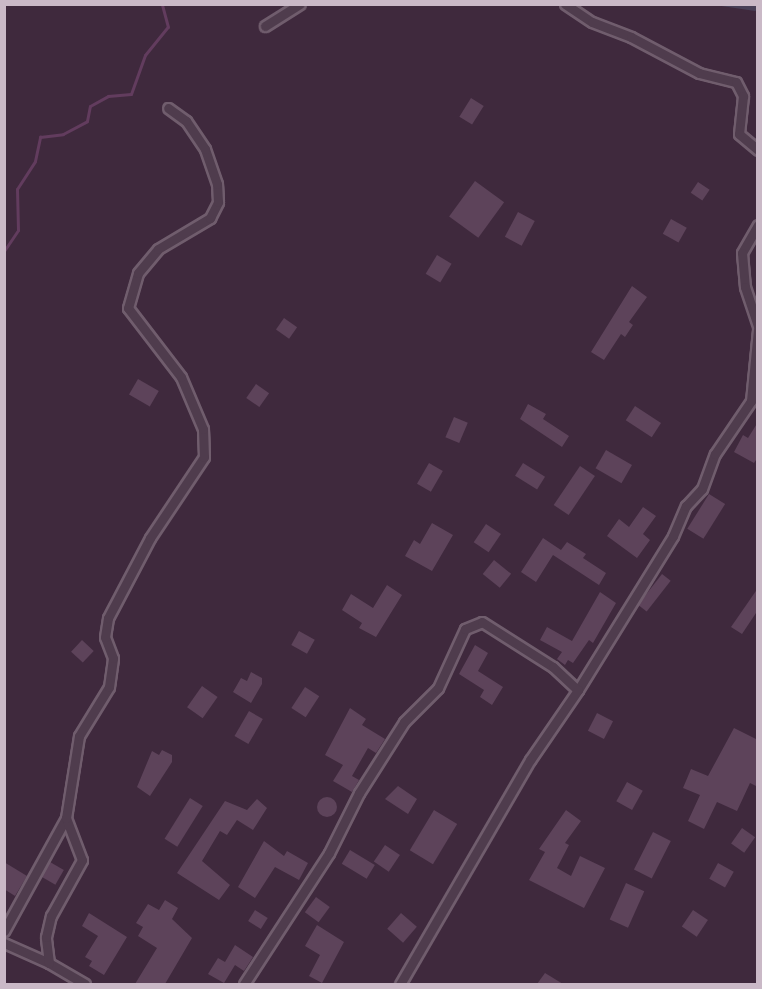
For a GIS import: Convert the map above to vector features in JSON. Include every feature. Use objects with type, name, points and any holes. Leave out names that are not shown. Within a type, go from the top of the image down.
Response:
[{"type":"street","points":[[265,26],[300,4]]},
{"type":"street","points":[[565,4],[592,22],[631,36],[699,73],[736,82],[743,96],[739,134],[758,150]]},
{"type":"street","points":[[4,931],[66,818],[79,736],[108,687],[113,658],[105,637],[108,618],[150,538],[204,457],[203,429],[181,377],[128,308],[138,273],[158,249],[210,218],[218,202],[218,184],[205,149],[186,121],[168,108]]},
{"type":"street","points":[[400,984],[530,760],[578,690],[673,536],[686,506],[702,489],[715,454],[751,401],[758,328],[745,287],[741,253],[758,225]]},
{"type":"street","points":[[244,984],[329,853],[359,793],[404,722],[438,688],[465,629],[482,622],[553,668],[578,690]]},
{"type":"street","points":[[48,963],[46,937],[51,916],[82,860],[66,818]]},
{"type":"street","points":[[4,943],[48,963],[85,984]]},
{"type":"shaded area","points":[[715,5],[757,5],[757,10],[755,11]]},
{"type":"building","points":[[471,98],[484,106],[472,125],[459,117]]},
{"type":"building","points":[[475,181],[504,202],[478,238],[449,217]]},
{"type":"building","points":[[698,182],[710,190],[702,201],[691,193]]},
{"type":"building","points":[[518,212],[535,221],[522,246],[505,237]]},
{"type":"building","points":[[671,219],[687,228],[679,243],[663,234]]},
{"type":"building","points":[[437,255],[452,264],[440,283],[426,274]]},
{"type":"building","points":[[632,286],[647,297],[629,322],[633,325],[625,337],[621,334],[604,360],[591,352]]},
{"type":"building","points":[[284,318],[297,327],[289,339],[276,329]]},
{"type":"building","points":[[138,379],[159,391],[150,407],[129,395]]},
{"type":"building","points":[[256,384],[269,393],[259,407],[246,398]]},
{"type":"building","points":[[528,404],[546,414],[543,419],[569,436],[562,447],[520,419]]},
{"type":"building","points":[[635,406],[661,423],[652,437],[626,420]]},
{"type":"building","points":[[454,417],[468,423],[459,443],[445,437]]},
{"type":"building","points":[[758,422],[758,457],[754,463],[734,452],[743,435],[748,438]]},
{"type":"building","points":[[606,450],[632,465],[621,483],[596,468]]},
{"type":"building","points":[[429,463],[443,471],[431,492],[417,484]]},
{"type":"building","points":[[523,463],[545,477],[537,489],[515,476]]},
{"type":"building","points":[[580,466],[595,476],[569,515],[554,505]]},
{"type":"building","points":[[709,494],[725,504],[703,539],[687,529]]},
{"type":"building","points":[[643,507],[656,516],[643,534],[650,540],[637,558],[607,536],[619,519],[629,527]]},
{"type":"building","points":[[432,523],[453,535],[432,571],[405,556],[414,540],[420,544]]},
{"type":"building","points":[[486,524],[501,534],[489,552],[474,542]]},
{"type":"building","points":[[543,538],[561,550],[567,542],[586,554],[583,558],[606,573],[599,585],[553,555],[536,582],[521,572]]},
{"type":"building","points":[[494,560],[511,574],[500,588],[483,574]]},
{"type":"building","points":[[662,574],[671,581],[647,612],[638,605]]},
{"type":"building","points":[[387,585],[402,595],[376,637],[359,628],[362,623],[342,610],[351,594],[373,608]]},
{"type":"building","points":[[758,588],[758,610],[742,634],[731,627]]},
{"type":"building","points":[[600,592],[616,603],[593,643],[589,640],[573,663],[568,660],[565,665],[557,659],[562,652],[540,640],[547,627],[572,641]]},
{"type":"building","points":[[299,631],[315,640],[307,654],[291,645]]},
{"type":"building","points":[[82,640],[94,651],[83,663],[71,652]]},
{"type":"building","points":[[475,645],[488,653],[478,671],[503,687],[492,705],[480,697],[484,690],[459,674]]},
{"type":"building","points":[[251,672],[262,678],[262,684],[251,703],[233,692],[241,678],[247,681]]},
{"type":"building","points":[[202,686],[218,697],[203,718],[187,707]]},
{"type":"building","points":[[305,687],[319,696],[306,717],[291,708]]},
{"type":"building","points":[[350,708],[366,719],[362,725],[385,739],[376,753],[368,748],[352,776],[359,780],[352,792],[333,781],[343,765],[325,755]]},
{"type":"building","points":[[249,711],[263,719],[248,744],[234,736]]},
{"type":"building","points":[[597,713],[613,721],[604,739],[588,731]]},
{"type":"building","points":[[734,728],[758,740],[758,787],[750,783],[737,811],[717,802],[704,829],[688,821],[700,795],[683,788],[691,769],[708,776]]},
{"type":"building","points":[[162,750],[172,755],[172,762],[150,796],[137,787],[152,751],[159,755]]},
{"type":"building","points":[[627,782],[643,791],[632,810],[616,801]]},
{"type":"building","points":[[398,786],[417,799],[408,814],[385,799]]},
{"type":"building","points":[[327,797],[334,800],[337,807],[334,814],[327,817],[320,814],[317,807],[320,800]]},
{"type":"building","points":[[190,798],[203,806],[177,847],[165,839]]},
{"type":"building","points":[[257,799],[267,808],[253,830],[237,820],[227,835],[220,831],[202,861],[230,885],[219,900],[177,873],[225,801],[247,810]]},
{"type":"building","points":[[434,810],[457,824],[433,864],[410,850]]},
{"type":"building","points":[[566,810],[581,821],[565,843],[569,845],[557,868],[571,876],[580,856],[605,868],[584,908],[529,880],[545,852],[539,849]]},
{"type":"building","points":[[742,828],[755,837],[744,853],[731,844]]},
{"type":"building","points":[[653,832],[671,841],[652,879],[634,869]]},
{"type":"building","points":[[264,841],[284,856],[287,851],[308,863],[299,880],[275,867],[255,898],[238,887]]},
{"type":"building","points":[[385,845],[400,855],[389,872],[374,862]]},
{"type":"building","points":[[350,850],[375,865],[367,879],[342,864]]},
{"type":"building","points":[[4,862],[27,876],[15,896],[4,889]]},
{"type":"building","points":[[50,862],[64,870],[55,885],[42,877]]},
{"type":"building","points":[[718,863],[734,872],[725,887],[709,879]]},
{"type":"building","points":[[626,883],[644,891],[628,928],[610,920]]},
{"type":"building","points":[[316,897],[330,907],[319,922],[305,912]]},
{"type":"building","points":[[165,900],[178,908],[172,919],[192,938],[165,984],[135,984],[157,948],[138,936],[143,927],[136,923],[148,904],[159,910]]},
{"type":"building","points":[[255,910],[268,918],[261,929],[248,921]]},
{"type":"building","points":[[693,910],[708,920],[697,937],[682,927]]},
{"type":"building","points":[[89,913],[127,937],[104,975],[89,966],[92,961],[85,957],[98,936],[82,926]]},
{"type":"building","points":[[401,913],[417,927],[403,943],[387,929]]},
{"type":"building","points":[[317,925],[344,942],[322,983],[309,976],[320,955],[305,946]]},
{"type":"building","points":[[235,945],[253,957],[244,971],[235,965],[224,983],[208,974],[218,958],[225,962]]},
{"type":"building","points":[[545,973],[563,984],[537,984]]},
{"type":"waterway","points":[[4,251],[18,230],[17,189],[35,161],[40,137],[63,134],[87,121],[90,106],[108,96],[131,94],[145,55],[168,27],[162,4]]}]
